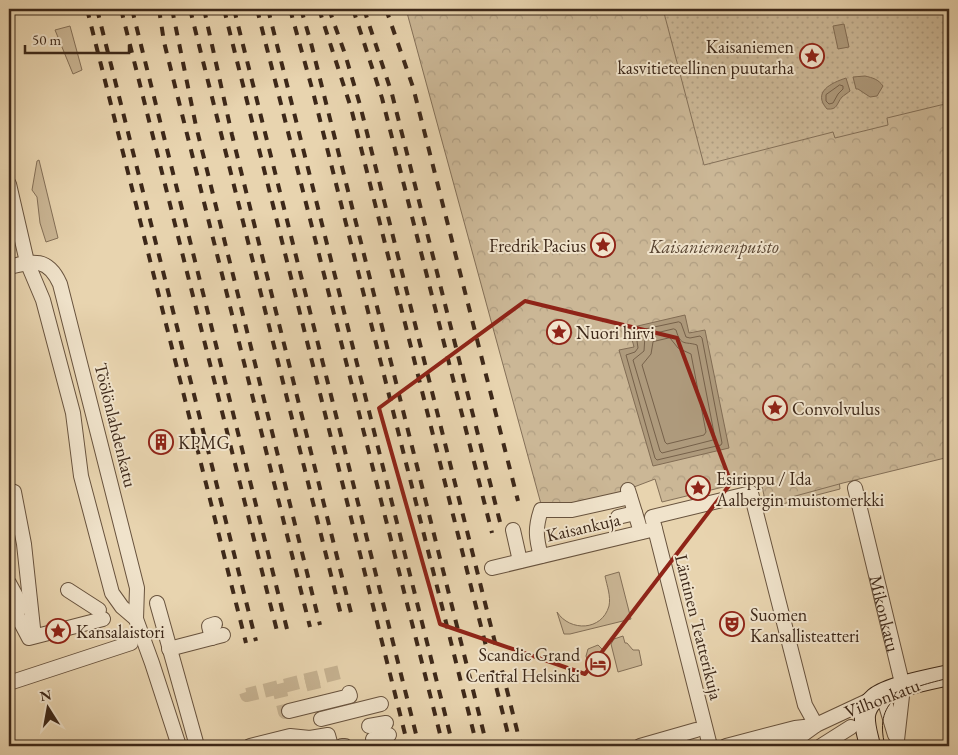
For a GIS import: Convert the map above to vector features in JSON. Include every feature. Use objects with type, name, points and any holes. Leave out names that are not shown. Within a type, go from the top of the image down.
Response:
[{"type":"main road","name":"Vilhonkatu","points":[[876,697],[949,674]]},
{"type":"main road","points":[[870,746],[865,716],[870,704],[876,697]]},
{"type":"street","points":[[9,184],[27,262],[9,267]]},
{"type":"street","name":"Töölönlahdenkatu","points":[[136,619],[122,607],[112,594],[81,476],[73,413],[43,300],[27,262],[42,263],[55,273],[60,284],[137,588],[136,619],[179,746]]},
{"type":"street","name":"Mikonkatu","points":[[855,488],[903,687],[897,743]]},
{"type":"street","points":[[9,490],[14,492],[24,544],[33,628],[9,583]]},
{"type":"street","points":[[541,556],[536,526],[541,510],[572,510],[629,493],[640,532]]},
{"type":"street","name":"Kaisankuja","points":[[492,568],[516,554],[541,556],[640,532],[654,523],[751,493],[805,705],[816,725]]},
{"type":"street","points":[[618,517],[635,513]]},
{"type":"street","name":"Läntinen Teatterikuja","points":[[654,523],[710,746]]},
{"type":"street","points":[[513,530],[516,554]]},
{"type":"street","points":[[9,600],[29,638],[101,614],[68,590]]},
{"type":"street","points":[[157,604],[160,634],[177,650],[181,682],[197,746]]},
{"type":"street","points":[[177,650],[195,639],[217,632]]},
{"type":"street","points":[[9,683],[111,652],[131,643]]},
{"type":"street","points":[[289,711],[317,702],[350,696],[349,693]]},
{"type":"street","name":"Mikonkatu","points":[[876,697],[882,698],[886,702],[897,743]]},
{"type":"street","name":"Vilhonkatu","points":[[766,746],[798,738],[816,725],[876,697]]},
{"type":"street","points":[[250,746],[290,736],[308,742],[328,741],[317,702]]},
{"type":"street","points":[[321,719],[381,704]]},
{"type":"street","name":"Vilhonkatu","points":[[726,746],[795,728],[816,725]]},
{"type":"street","points":[[821,746],[851,727]]},
{"type":"street","points":[[371,733],[387,729]]},
{"type":"street","points":[[640,746],[696,730]]},
{"type":"highlighted area","points":[[525,301],[677,338],[731,483],[585,674],[440,624],[379,408]]},
{"type":"green space","name":"Kaisaniemenpuisto","points":[[406,9],[949,9],[949,457],[766,504],[760,478],[662,502],[655,479],[583,504],[541,504]]},
{"type":"green space","name":"Kaisaniemen kasvitieteellinen puutarha","points":[[663,9],[949,9],[949,103],[887,118],[888,125],[835,138],[833,132],[704,165]]},
{"type":"green space","points":[[70,26],[82,70],[73,74],[55,30]]},
{"type":"green space","points":[[39,160],[58,238],[46,242],[40,223],[37,197],[32,190],[37,161]]},
{"type":"green space","points":[[839,480],[840,489],[767,508],[764,495]]},
{"type":"green space","points":[[619,572],[631,619],[564,634],[557,612],[563,619],[577,625],[585,626],[600,620],[609,606],[609,591],[605,576]]},
{"type":"green space","points":[[623,636],[625,643],[633,650],[639,650],[642,665],[618,672],[611,644],[614,639]]},
{"type":"green space","points":[[598,645],[603,650],[607,667],[602,673],[598,674],[591,672],[586,656],[588,649]]},
{"type":"water","points":[[844,24],[849,47],[838,49],[833,26]]},
{"type":"water","points":[[865,76],[877,80],[883,86],[877,96],[870,97],[856,89],[853,77]]},
{"type":"water","points":[[846,78],[850,91],[842,97],[835,107],[827,109],[823,103],[822,93],[829,86]]},
{"type":"water","points":[[685,315],[689,333],[705,330],[729,448],[653,466],[619,350],[634,347],[629,328]]},
{"type":"tunnel","points":[[246,692],[247,695],[344,671]]},
{"type":"tunnel","points":[[311,676],[317,701]]},
{"type":"tunnel","points":[[278,684],[285,712],[289,711]]},
{"type":"tram line","points":[[885,746],[882,729],[884,715],[889,705],[908,690],[949,678]]},
{"type":"railway","points":[[87,9],[246,643]]},
{"type":"railway","points":[[97,9],[256,641]]},
{"type":"railway","points":[[121,9],[278,635]]},
{"type":"railway","points":[[132,9],[288,633]]},
{"type":"railway","points":[[159,9],[164,42],[310,627]]},
{"type":"railway","points":[[172,9],[196,126],[320,625]]},
{"type":"railway","points":[[190,9],[342,619]]},
{"type":"railway","points":[[204,9],[232,135],[352,617]]},
{"type":"railway","points":[[224,9],[408,746]]},
{"type":"railway","points":[[234,9],[419,746]]},
{"type":"railway","points":[[257,9],[443,746]]},
{"type":"railway","points":[[268,9],[453,746]]},
{"type":"railway","points":[[290,9],[313,92],[477,746]]},
{"type":"railway","points":[[301,9],[487,746]]},
{"type":"railway","points":[[319,9],[351,108],[511,746]]},
{"type":"railway","points":[[329,9],[360,105],[521,746]]},
{"type":"railway","points":[[353,9],[382,98],[492,533]]},
{"type":"railway","points":[[364,9],[392,94],[502,530]]},
{"type":"railway","points":[[386,9],[413,87],[518,501]]},
{"type":"place","name":"Kaisaniemen kasvitieteellinen puutarha","points":[[812,56]]},
{"type":"place","name":"Fredrik Pacius","points":[[603,245]]},
{"type":"place","name":"Nuori hirvi","points":[[559,332]]},
{"type":"place","name":"Convolvulus","points":[[775,408]]},
{"type":"place","name":"KPMG","points":[[161,442]]},
{"type":"place","name":"Esirippu / Ida Aalbergin muistomerkki","points":[[698,488]]},
{"type":"place","name":"Suomen Kansallisteatteri","points":[[732,624]]},
{"type":"place","name":"Kansalaistori","points":[[58,631]]},
{"type":"place","name":"Scandic Grand Central Helsinki","points":[[598,664]]}]
